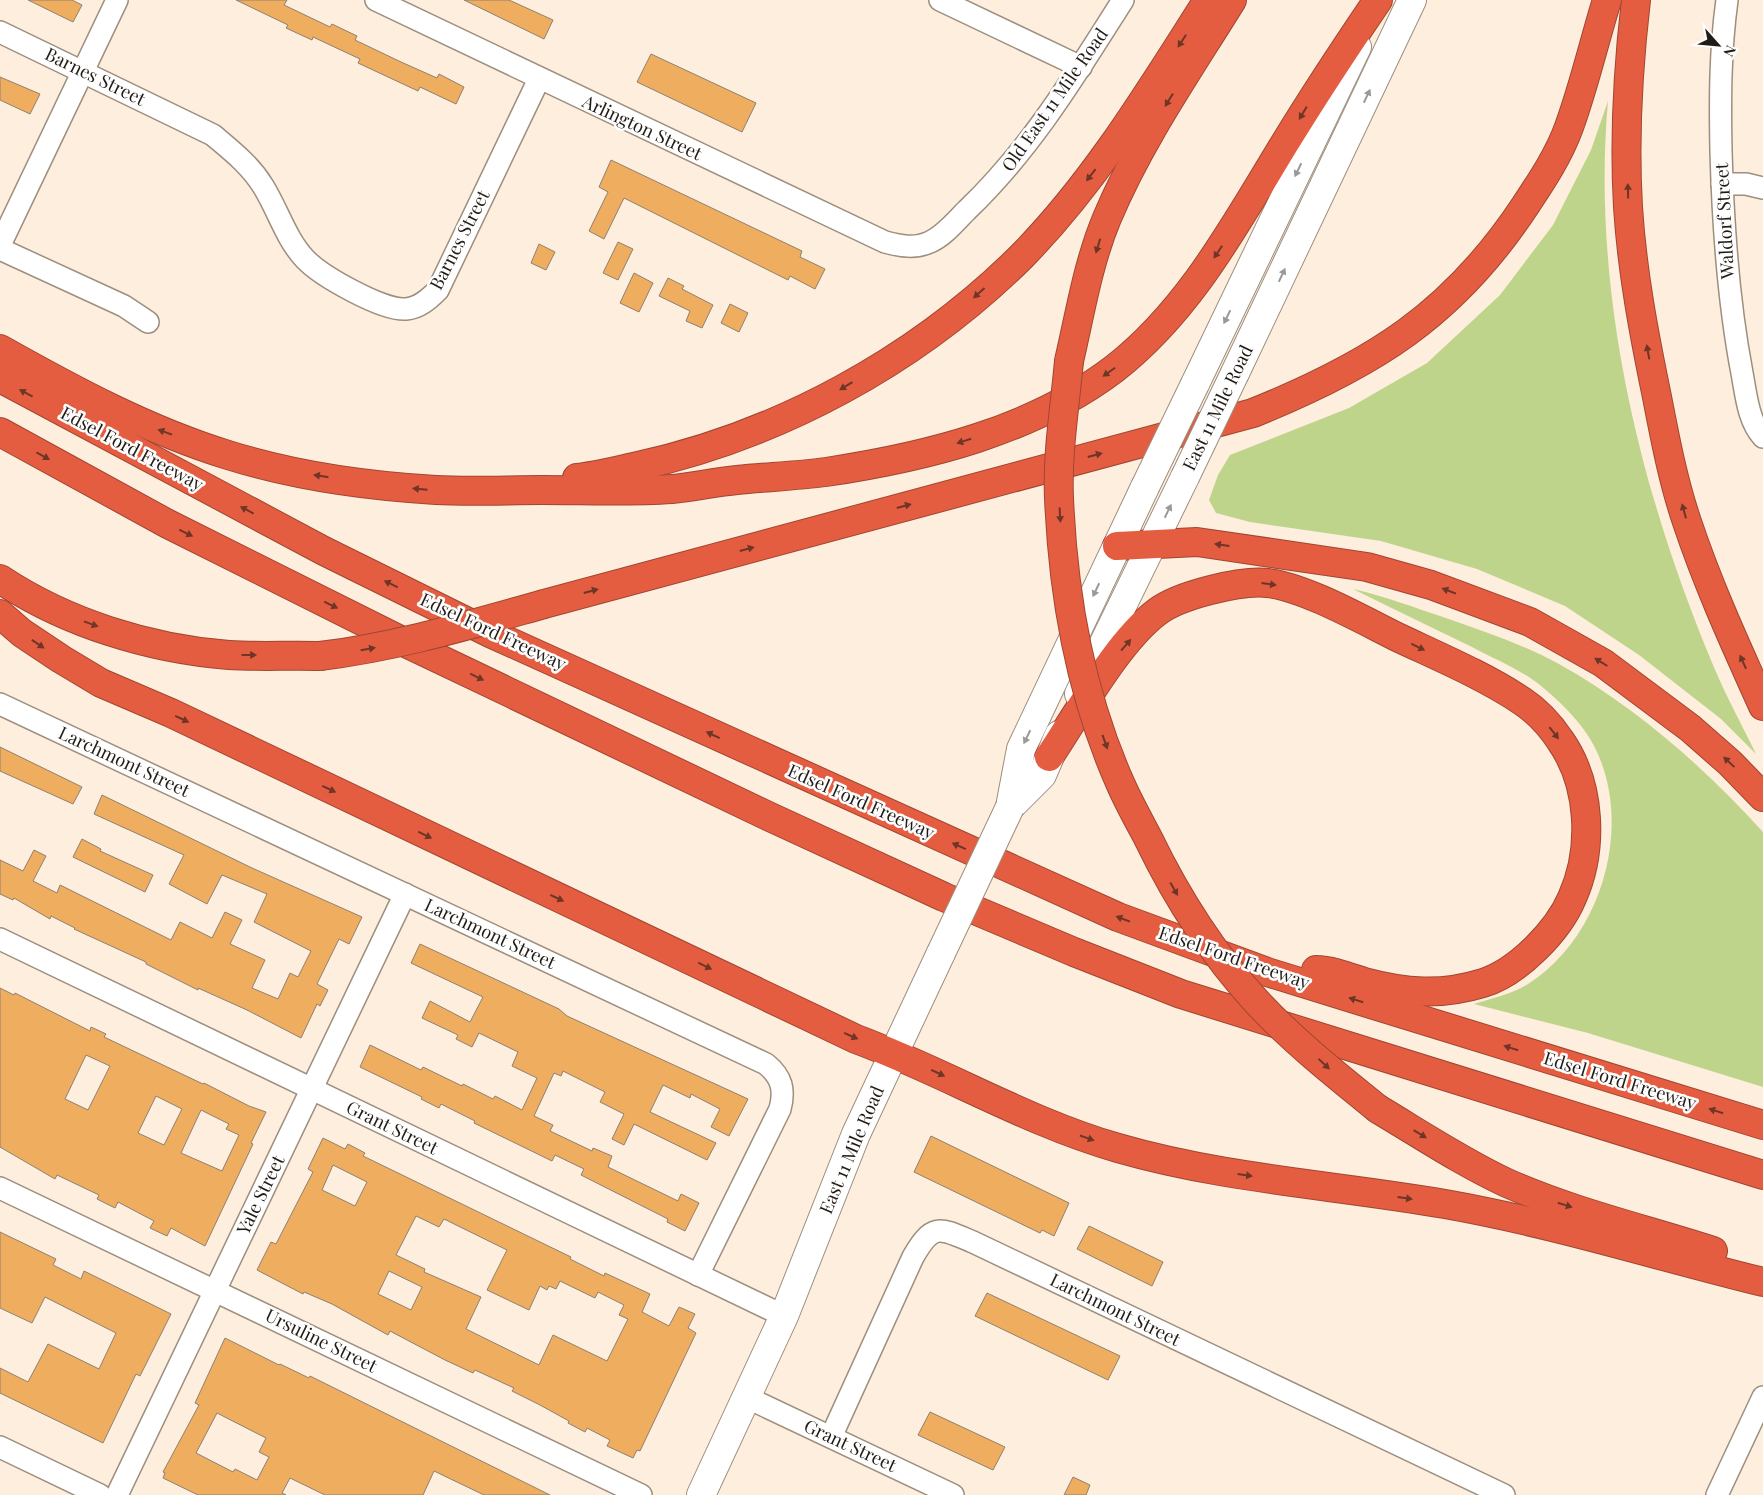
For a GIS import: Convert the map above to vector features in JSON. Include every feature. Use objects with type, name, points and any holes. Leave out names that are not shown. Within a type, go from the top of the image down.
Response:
[{"type":"highway","points":[[469,490],[586,477],[683,456],[763,427],[827,397],[946,323],[1021,256],[1080,189],[1121,136],[1208,0]]},
{"type":"highway","points":[[1232,0],[1144,140],[1107,219],[1090,275],[1070,362],[1062,437],[1059,495],[1068,596],[1081,662],[1098,723],[1120,784],[1171,886],[1197,927],[1229,970],[1258,1003],[1334,1074],[1378,1109],[1460,1158],[1507,1183],[1557,1202],[1763,1266]]},
{"type":"highway","points":[[0,349],[142,424],[229,456],[313,475],[369,484],[440,490],[674,489],[736,480],[822,473],[915,456],[994,432],[1034,415],[1084,389],[1115,368],[1143,343],[1188,296],[1228,236],[1314,95],[1379,0]]},
{"type":"highway","points":[[0,579],[41,603],[78,619],[118,634],[150,641],[229,655],[320,656],[366,650],[425,637],[1253,413],[1299,395],[1350,370],[1391,344],[1433,312],[1486,261],[1510,230],[1539,186],[1569,128],[1607,0]]},
{"type":"highway","points":[[1636,0],[1626,128],[1628,207],[1637,290],[1649,361],[1686,520],[1733,640],[1763,706]]},
{"type":"highway","name":"Edsel Ford Freeway","points":[[0,378],[324,551],[490,633],[1118,917],[1267,972],[1763,1125]]},
{"type":"highway","points":[[0,432],[168,524],[417,648],[768,816],[944,897],[1181,994],[1763,1175]]},
{"type":"highway","points":[[1117,546],[1197,542],[1367,567],[1431,585],[1530,622],[1603,662],[1690,728],[1730,763],[1763,797]]},
{"type":"highway","points":[[1049,757],[1123,647],[1158,611],[1196,594],[1245,583],[1268,583],[1293,589],[1359,618],[1477,676],[1523,701],[1540,716],[1562,743],[1574,764],[1585,808],[1587,832],[1578,884],[1567,909],[1549,935],[1530,955],[1486,982],[1454,990],[1416,993],[1391,989],[1320,970],[1267,972]]},
{"type":"highway","points":[[0,614],[22,633],[101,683],[171,713],[856,1039],[893,1053],[1055,1126],[1144,1155],[1208,1170],[1446,1204],[1566,1230],[1763,1282]]},
{"type":"main road","name":"East 11 Mile Road","points":[[701,1495],[748,1398],[784,1316],[856,1134],[1010,807],[1021,749],[1379,0]]},
{"type":"main road","name":"East 11 Mile Road","points":[[1010,807],[1042,774],[1412,0]]},
{"type":"street","points":[[117,0],[0,247],[124,306],[148,322]]},
{"type":"street","name":"Arlington Street","points":[[376,0],[885,242],[911,246]]},
{"type":"street","points":[[940,0],[1081,67]]},
{"type":"street","name":"Old East 11 Mile Road","points":[[911,246],[931,242],[942,234],[997,181],[1031,139],[1081,67],[1123,0]]},
{"type":"street","name":"Waldorf Street","points":[[1726,0],[1720,78],[1722,184],[1726,259],[1734,332],[1748,403],[1758,432],[1763,437]]},
{"type":"street","name":"Barnes Street","points":[[0,32],[213,135],[234,152],[255,174],[295,246],[305,258],[333,281],[397,309],[416,307],[429,299],[438,290],[539,79]]},
{"type":"street","points":[[1722,184],[1746,184],[1763,188]]},
{"type":"street","name":"Larchmont Street","points":[[0,704],[758,1060],[775,1071],[783,1088],[780,1109],[698,1275]]},
{"type":"street","name":"Yale Street","points":[[117,1495],[406,894]]},
{"type":"street","name":"Grant Street","points":[[0,939],[784,1316]]},
{"type":"street","name":"Ursuline Street","points":[[0,1188],[641,1495]]},
{"type":"street","name":"Larchmont Street","points":[[831,1437],[913,1257],[926,1236],[939,1230],[950,1232],[973,1242],[1504,1495]]},
{"type":"street","points":[[1717,1495],[1763,1397]]},
{"type":"street","name":"Grant Street","points":[[748,1398],[953,1495]]},
{"type":"street","points":[[0,1447],[100,1495]]},
{"type":"green space","points":[[1608,101],[1605,173],[1607,245],[1615,318],[1627,389],[1643,460],[1663,530],[1687,599],[1718,677],[1756,754],[1721,719],[1639,655],[1565,606],[1477,569],[1381,541],[1250,522],[1216,513],[1209,500],[1218,475],[1230,455],[1349,408],[1427,363],[1500,295],[1553,225],[1591,150]]},
{"type":"green space","points":[[1353,589],[1398,602],[1487,633],[1531,650],[1559,664],[1615,699],[1668,740],[1717,784],[1763,832],[1763,1087],[1588,1033],[1474,1004],[1509,993],[1528,984],[1553,964],[1574,940],[1591,911],[1603,880],[1610,848],[1612,815],[1607,783],[1597,752],[1587,734],[1565,708],[1533,680],[1508,665]]},
{"type":"building","points":[[28,0],[72,0],[82,5],[73,22]]},
{"type":"building","points":[[236,0],[287,0],[284,5],[330,27],[332,24],[357,36],[355,40],[437,78],[439,74],[464,87],[456,104],[420,87],[418,91],[358,63],[360,59],[313,37],[312,40],[286,28],[288,25]]},
{"type":"building","points":[[464,0],[509,0],[553,20],[544,39]]},
{"type":"building","points":[[651,54],[756,103],[742,132],[637,82]]},
{"type":"building","points":[[0,77],[40,94],[30,114],[0,100]]},
{"type":"building","points":[[611,160],[802,251],[800,257],[825,269],[815,289],[790,276],[788,280],[624,198],[604,239],[589,231],[608,192],[599,187]]},
{"type":"building","points":[[618,242],[633,249],[618,280],[603,273]]},
{"type":"building","points":[[539,244],[555,252],[546,270],[531,263]]},
{"type":"building","points":[[634,273],[653,283],[639,312],[620,303]]},
{"type":"building","points":[[668,278],[684,286],[682,289],[713,305],[702,328],[686,321],[690,311],[659,296]]},
{"type":"building","points":[[730,304],[748,313],[739,332],[721,323]]},
{"type":"building","points":[[0,747],[82,787],[73,804],[0,771]]},
{"type":"building","points":[[102,795],[252,868],[362,917],[349,944],[339,939],[317,984],[328,990],[320,1006],[317,1004],[301,1038],[247,1010],[198,988],[198,990],[146,964],[146,962],[74,929],[51,916],[50,919],[14,898],[13,900],[0,894],[0,860],[23,871],[34,850],[46,856],[33,881],[57,893],[60,885],[171,940],[180,922],[212,938],[225,912],[242,920],[230,944],[265,960],[252,988],[278,999],[290,973],[298,977],[311,951],[254,922],[267,894],[222,875],[207,904],[169,884],[184,855],[94,814]]},
{"type":"building","points":[[82,839],[101,849],[100,851],[153,875],[145,892],[73,857]]},
{"type":"building","points":[[420,944],[559,1009],[567,1016],[748,1099],[729,1136],[711,1127],[720,1109],[691,1094],[690,1098],[663,1085],[650,1112],[716,1143],[707,1160],[634,1124],[624,1145],[612,1139],[624,1114],[600,1102],[605,1092],[563,1071],[561,1076],[554,1073],[534,1116],[553,1125],[550,1131],[592,1151],[593,1148],[612,1156],[608,1167],[678,1201],[681,1194],[699,1203],[685,1231],[667,1222],[668,1219],[581,1175],[584,1169],[555,1155],[552,1161],[474,1123],[475,1121],[441,1104],[439,1108],[421,1099],[422,1097],[360,1067],[370,1045],[421,1070],[423,1067],[493,1099],[495,1096],[522,1110],[537,1078],[512,1066],[518,1052],[479,1033],[472,1047],[456,1039],[458,1035],[422,1018],[430,1001],[470,1022],[483,997],[411,963]]},
{"type":"building","points":[[0,988],[14,995],[15,993],[90,1031],[91,1027],[106,1034],[104,1037],[249,1106],[266,1112],[205,1246],[171,1228],[167,1236],[150,1228],[154,1221],[118,1202],[115,1208],[97,1199],[99,1195],[57,1175],[55,1179],[0,1147]],"holes":[[[86,1055],[110,1066],[88,1110],[65,1099]],[[156,1096],[182,1109],[164,1145],[138,1133]],[[201,1110],[229,1124],[226,1129],[239,1135],[222,1171],[181,1153]]]},
{"type":"building","points":[[931,1136],[1069,1203],[1054,1236],[1042,1230],[1040,1233],[914,1172]]},
{"type":"building","points":[[323,1138],[345,1149],[348,1144],[365,1153],[363,1156],[571,1257],[570,1259],[604,1276],[605,1273],[650,1294],[642,1312],[669,1326],[679,1307],[695,1314],[688,1328],[696,1333],[640,1451],[637,1450],[633,1458],[607,1446],[610,1440],[587,1428],[585,1432],[568,1423],[569,1421],[512,1391],[514,1388],[475,1370],[473,1373],[390,1331],[388,1335],[332,1304],[304,1292],[303,1294],[257,1270],[271,1242],[276,1244],[313,1172],[308,1169]],"holes":[[[333,1165],[367,1182],[355,1206],[322,1190]],[[416,1216],[439,1227],[444,1219],[507,1250],[487,1290],[529,1310],[540,1286],[547,1290],[549,1286],[556,1289],[560,1281],[595,1298],[598,1292],[624,1305],[619,1315],[628,1319],[607,1361],[553,1335],[539,1365],[466,1329],[481,1297],[424,1272],[425,1269],[396,1255]],[[389,1271],[422,1287],[411,1310],[378,1294]]]},
{"type":"building","points":[[1089,1226],[1163,1262],[1152,1286],[1077,1249]]},
{"type":"building","points":[[0,1232],[56,1259],[53,1265],[81,1279],[84,1271],[171,1314],[140,1376],[136,1374],[103,1443],[0,1393],[0,1368],[28,1382],[48,1344],[99,1369],[116,1333],[45,1297],[32,1323],[0,1308]]},
{"type":"building","points":[[987,1293],[1120,1356],[1108,1380],[975,1316]]},
{"type":"building","points":[[225,1338],[279,1365],[309,1378],[310,1376],[550,1495],[484,1495],[434,1471],[423,1495],[325,1495],[290,1478],[282,1493],[286,1495],[198,1495],[163,1478],[165,1473],[163,1472],[199,1405],[195,1403]],"holes":[[[217,1413],[266,1438],[259,1452],[269,1457],[257,1480],[235,1469],[233,1472],[196,1453]]]},
{"type":"building","points":[[930,1412],[1005,1447],[993,1470],[918,1435]]},
{"type":"building","points":[[1073,1477],[1090,1485],[1086,1495],[1064,1495]]}]
